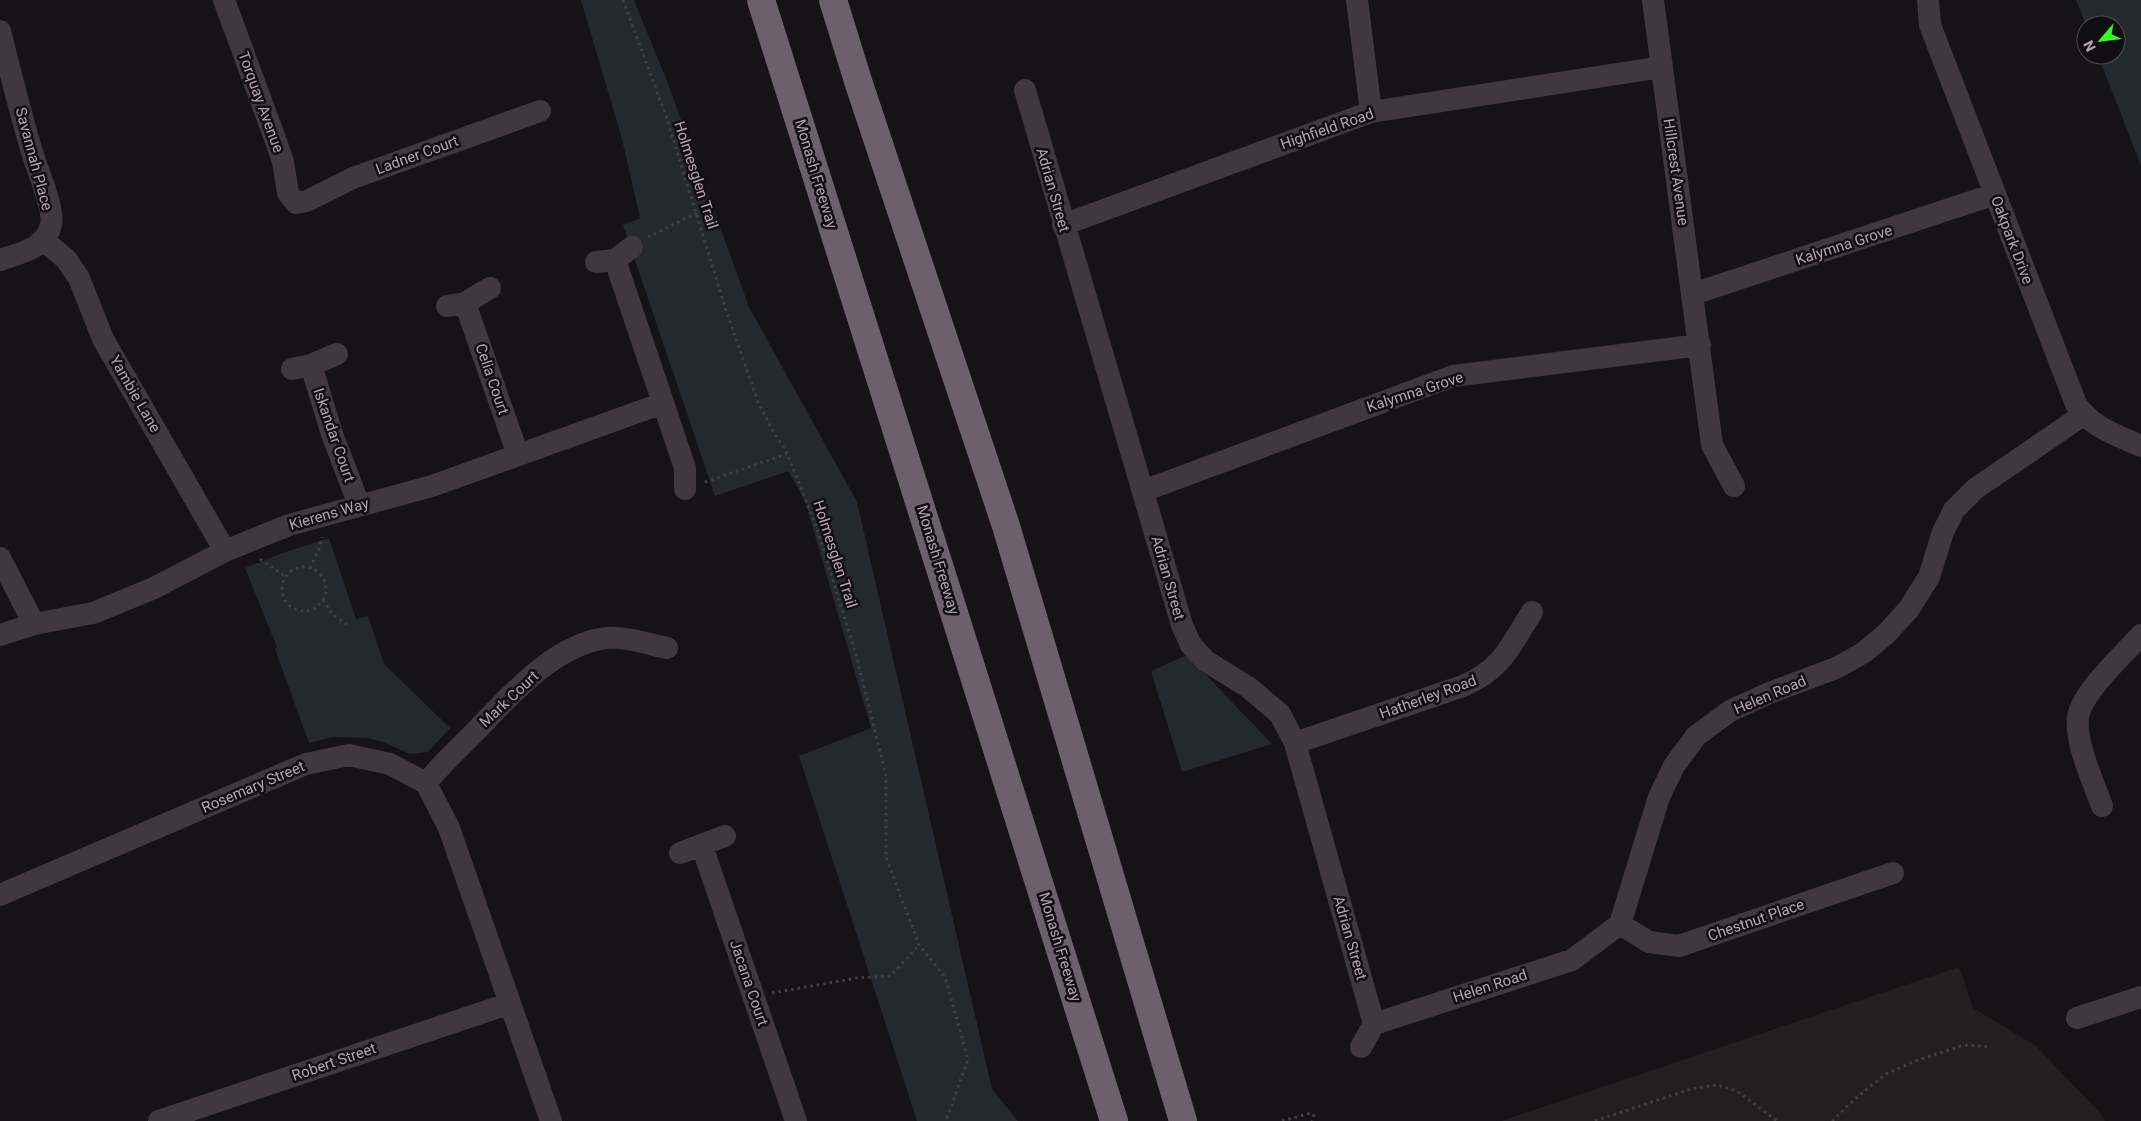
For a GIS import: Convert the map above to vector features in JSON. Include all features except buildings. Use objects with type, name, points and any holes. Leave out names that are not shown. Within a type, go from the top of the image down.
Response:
[{"type":"highway","name":"Monash Freeway","points":[[762,0],[1114,1121]]},
{"type":"highway","points":[[833,0],[862,94],[1006,526],[1183,1121]]},
{"type":"street","name":"Torquay Avenue","points":[[224,0],[283,162],[288,193],[296,203]]},
{"type":"street","points":[[1357,0],[1372,112]]},
{"type":"street","name":"Hillcrest Avenue","points":[[1653,0],[1712,445],[1734,486]]},
{"type":"street","name":"Oakpark Drive","points":[[1928,0],[1930,26],[2072,394],[2083,415],[2093,424],[2141,446]]},
{"type":"street","name":"Savannah Place","points":[[0,31],[31,151],[50,207],[51,225],[43,240]]},
{"type":"street","name":"Highfield Road","points":[[1064,225],[1372,112],[1662,67]]},
{"type":"street","name":"Adrian Street","points":[[1024,90],[1182,625],[1191,646],[1206,661],[1248,687],[1280,714],[1295,744],[1374,1024]]},
{"type":"street","name":"Ladner Court","points":[[296,203],[307,201],[353,178],[540,110]]},
{"type":"street","name":"Kalymna Grove","points":[[1693,294],[1995,194]]},
{"type":"street","points":[[0,260],[32,249],[43,240]]},
{"type":"street","name":"Yambie Lane","points":[[43,240],[66,260],[79,278],[103,339],[225,551]]},
{"type":"street","points":[[614,256],[685,468],[685,489]]},
{"type":"street","name":"Celia Court","points":[[490,288],[456,304],[518,455]]},
{"type":"street","name":"Kalymna Grove","points":[[1143,491],[1453,376],[1700,345]]},
{"type":"street","name":"Iskandar Court","points":[[337,354],[302,367],[332,434],[359,505]]},
{"type":"street","name":"Kierens Way","points":[[0,635],[34,624],[93,613],[154,588],[225,551],[290,524],[432,486],[663,404]]},
{"type":"street","name":"Helen Road","points":[[1374,1024],[1572,960],[1620,924],[1660,797],[1674,766],[1696,736],[1730,711],[1767,694],[1836,668],[1863,653],[1886,634],[1908,610],[1929,577],[1943,532],[1954,510],[1975,489],[1996,473],[2083,415]]},
{"type":"street","points":[[0,558],[34,624]]},
{"type":"street","name":"Hatherley Road","points":[[1295,744],[1462,686],[1482,677],[1501,661],[1532,612]]},
{"type":"street","points":[[2102,806],[2081,745],[2078,716],[2083,703],[2091,691],[2141,635]]},
{"type":"street","name":"Mark Court","points":[[426,783],[518,687],[533,674],[571,650],[606,638],[667,648]]},
{"type":"street","name":"Rosemary Street","points":[[0,895],[306,764],[350,755],[390,764],[426,783]]},
{"type":"street","points":[[426,783],[449,828],[508,1004],[551,1121]]},
{"type":"street","points":[[680,853],[725,836]]},
{"type":"street","name":"Jacana Court","points":[[702,846],[796,1121]]},
{"type":"street","name":"Chestnut Place","points":[[1620,924],[1649,942],[1679,946],[1893,873]]},
{"type":"street","points":[[2076,1018],[2141,997]]},
{"type":"street","name":"Robert Street","points":[[159,1121],[508,1004]]},
{"type":"street","points":[[1361,1047],[1374,1024]]},
{"type":"path","name":"Holmesglen Trail","points":[[623,0],[666,116],[726,310],[758,402],[787,454],[815,523],[857,658],[886,776],[886,857],[919,945],[945,977],[968,1059],[946,1121]]},
{"type":"path","points":[[614,256],[650,235],[697,213]]},
{"type":"path","points":[[685,489],[787,454]]},
{"type":"path","points":[[310,568],[322,537]]},
{"type":"path","points":[[260,559],[286,577]]},
{"type":"path","points":[[298,568],[310,568],[319,573],[324,579],[326,592],[323,600],[314,609],[307,611],[293,608],[288,604],[282,591],[286,577],[298,568]]},
{"type":"path","points":[[323,600],[332,614],[349,626]]},
{"type":"path","points":[[753,997],[857,978],[890,976],[919,945]]},
{"type":"path","points":[[1832,1121],[1856,1098],[1886,1074],[1915,1061],[1964,1045],[1991,1047]]},
{"type":"path","points":[[1595,1121],[1691,1090],[1717,1085],[1737,1091],[1777,1121]]},
{"type":"path","points":[[1282,1121],[1311,1113],[1314,1116],[1312,1121]]},
{"type":"shaded area","points":[[581,0],[634,0],[667,81],[749,307],[857,502],[992,1089],[1018,1121],[917,1121],[799,756],[871,728],[805,501],[788,471],[715,496],[623,225],[640,218],[622,139]]},
{"type":"shaded area","points":[[2076,0],[2141,0],[2141,166],[2102,65],[2126,65],[2126,15],[2082,15]]},
{"type":"shaded area","points":[[329,538],[356,619],[368,616],[384,664],[450,728],[428,752],[410,754],[383,742],[367,738],[333,737],[309,743],[275,649],[277,647],[245,568]]},
{"type":"shaded area","points":[[1187,655],[1272,744],[1182,772],[1151,671]]},
{"type":"shaded area","points":[[1959,967],[1973,1008],[2036,1046],[2102,1115],[2105,1121],[1501,1121]]}]
